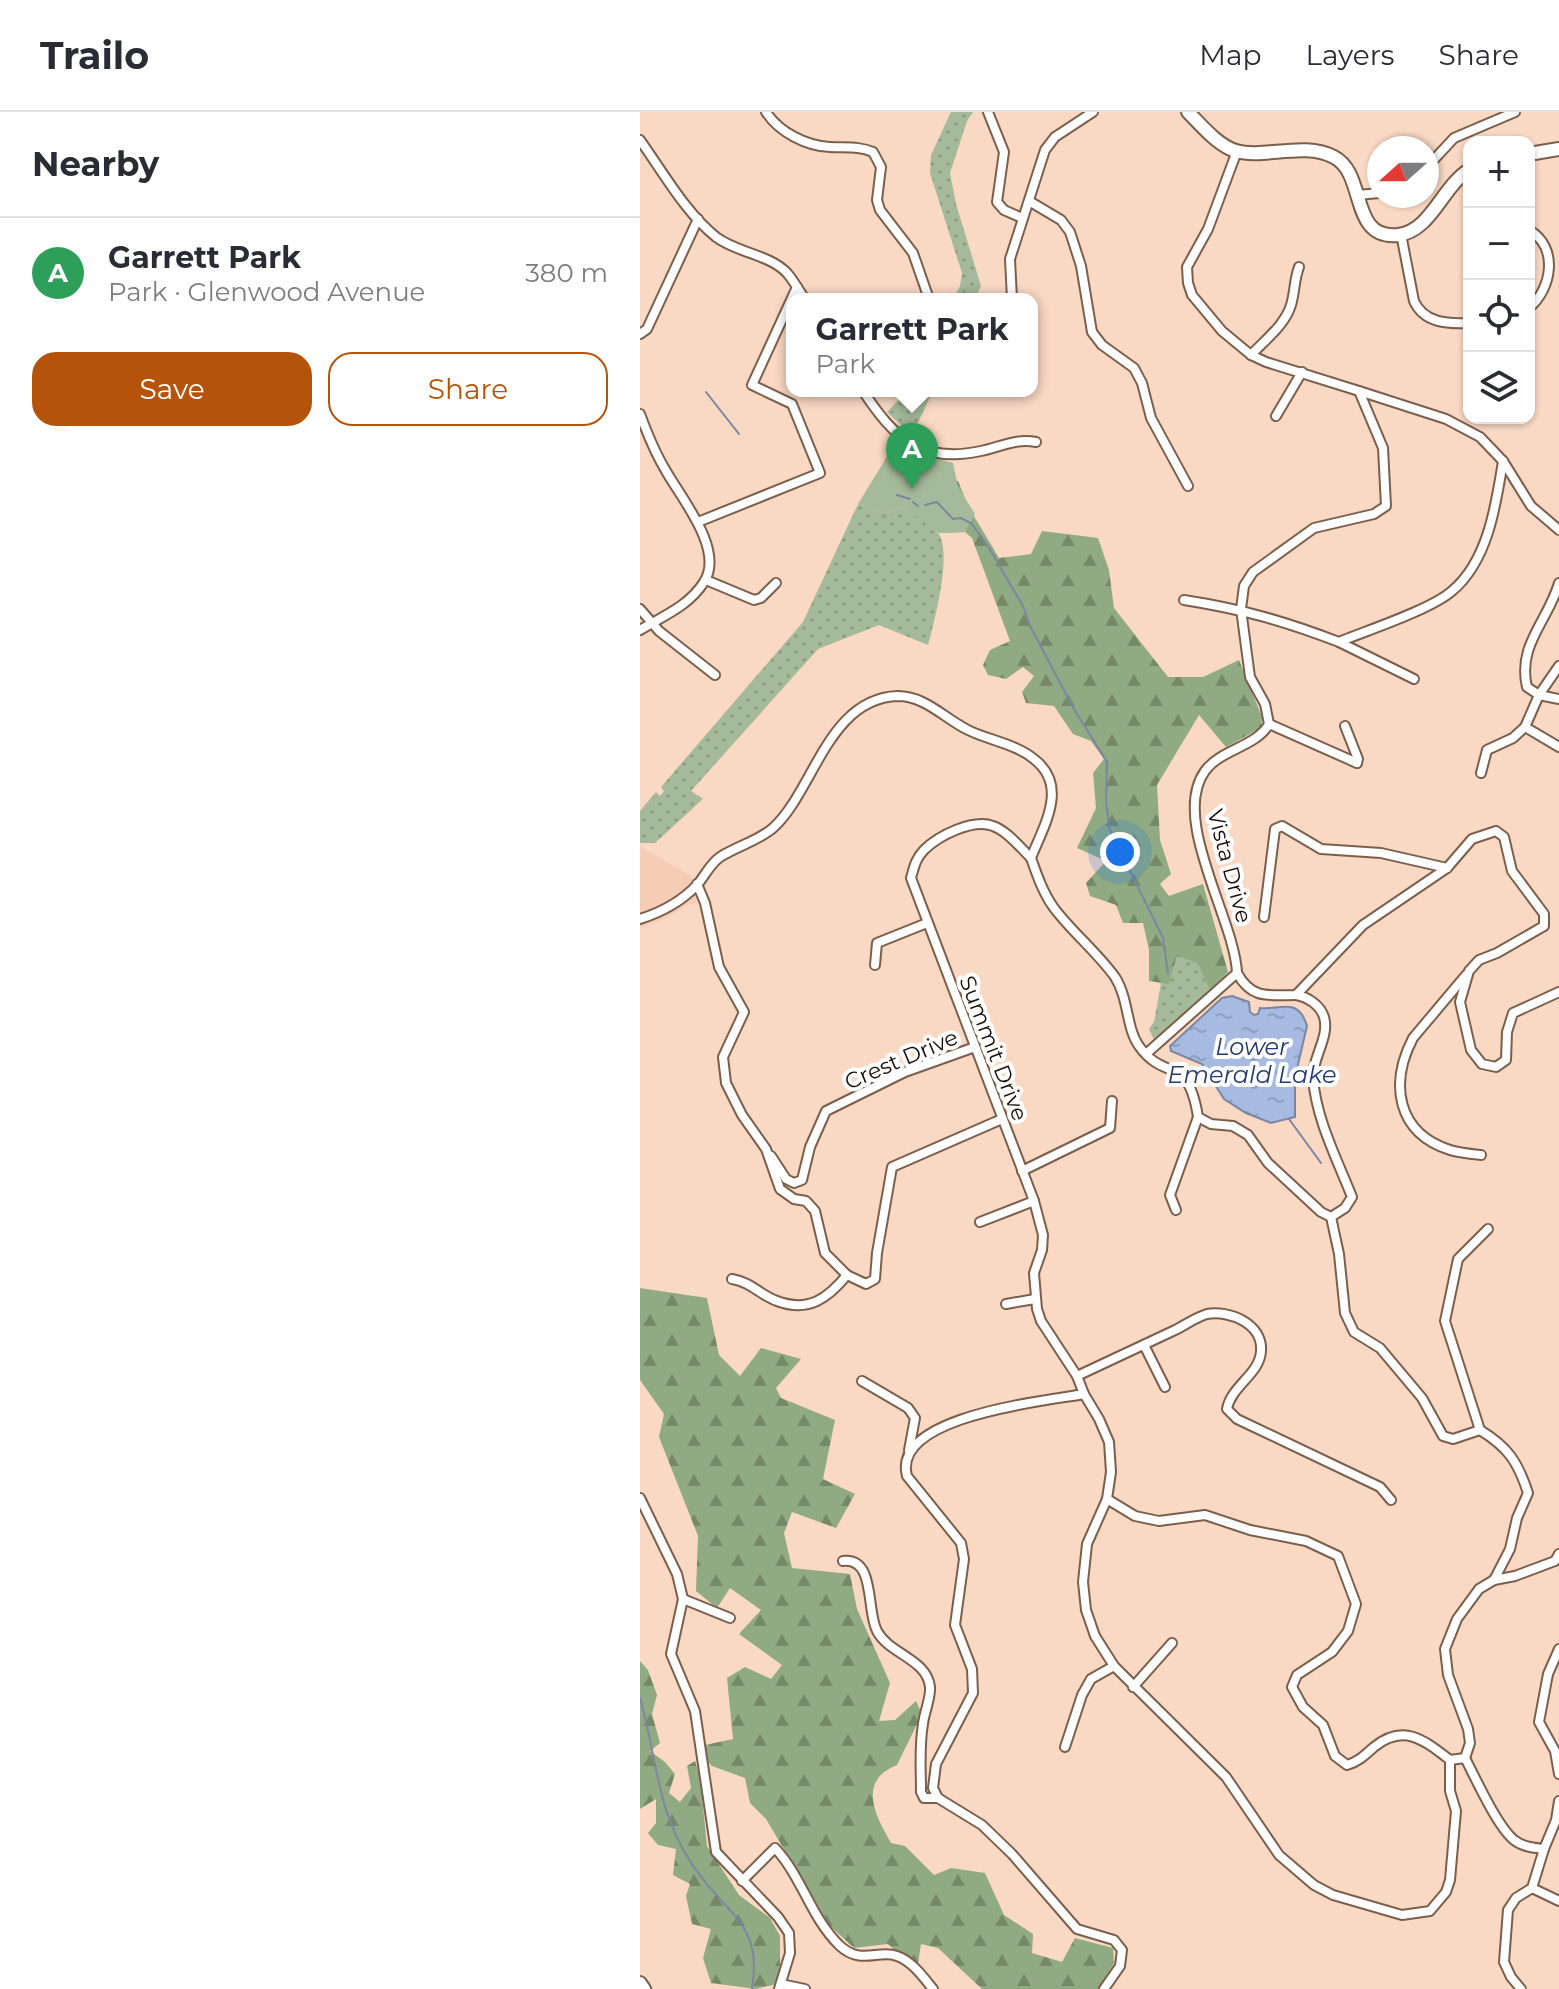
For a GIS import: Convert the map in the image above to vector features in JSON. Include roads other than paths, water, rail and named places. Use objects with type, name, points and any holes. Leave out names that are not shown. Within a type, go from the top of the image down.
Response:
[{"type":"street","points":[[766,112],[772,121],[803,141],[818,146],[854,147],[873,152],[881,167],[877,200],[880,210],[913,253],[927,293]]},
{"type":"street","points":[[988,112],[1004,152],[997,202],[1004,210],[1022,218]]},
{"type":"street","points":[[1012,293],[1010,259],[1045,150],[1055,137],[1093,112]]},
{"type":"street","points":[[1188,112],[1216,139],[1237,151],[1301,150],[1334,157],[1346,166],[1363,214],[1371,227],[1381,233],[1401,234],[1419,227],[1463,174]]},
{"type":"street","points":[[1439,154],[1454,138],[1515,112]]},
{"type":"street","points":[[640,140],[698,219],[725,243],[780,267],[801,293]]},
{"type":"street","points":[[1535,153],[1559,149]]},
{"type":"street","points":[[1237,151],[1208,229],[1187,267],[1192,295],[1198,304],[1222,331],[1251,355],[1446,419],[1480,437],[1503,461],[1531,506],[1559,530]]},
{"type":"street","points":[[1358,195],[1367,194]]},
{"type":"street","points":[[1029,201],[1061,220],[1070,232],[1086,287],[1092,332],[1102,345],[1134,368],[1142,383],[1151,418],[1188,486]]},
{"type":"street","points":[[640,334],[647,329],[698,219]]},
{"type":"street","points":[[1535,233],[1544,244],[1549,267],[1542,298],[1535,303]]},
{"type":"street","points":[[1401,234],[1418,311],[1427,318],[1442,322],[1463,323]]},
{"type":"street","points":[[1251,355],[1285,320],[1299,267]]},
{"type":"street","points":[[794,293],[797,287]]},
{"type":"street","points":[[698,522],[820,473],[792,404],[752,385],[786,311]]},
{"type":"street","points":[[1276,416],[1302,372]]},
{"type":"street","points":[[1345,726],[1357,763],[1269,724],[1265,704],[1250,677],[1241,609],[1244,586],[1253,572],[1314,528],[1374,514],[1386,506],[1383,448],[1359,391]]},
{"type":"street","points":[[867,397],[889,428],[921,449],[944,455],[963,455],[1023,440],[1036,442]]},
{"type":"street","points":[[640,414],[665,470],[698,522],[708,551],[706,580],[690,599],[640,630]]},
{"type":"street","points":[[1339,642],[1440,600],[1464,579],[1479,554],[1490,523],[1503,461]]},
{"type":"street","points":[[706,580],[754,600],[761,598],[776,583]]},
{"type":"street","points":[[1559,583],[1553,602],[1529,644],[1523,669],[1527,687],[1539,695],[1559,699]]},
{"type":"street","points":[[1184,600],[1241,609],[1290,623],[1339,642],[1414,679]]},
{"type":"street","points":[[640,609],[652,623],[715,675]]},
{"type":"street","points":[[1481,773],[1487,750],[1513,738],[1525,727],[1539,695],[1559,666]]},
{"type":"street","points":[[640,919],[673,905],[697,884],[719,858],[773,827],[790,806],[834,733],[848,718],[868,705],[896,696],[922,701],[959,726],[1029,755],[1041,764],[1053,786],[1054,797],[1031,858],[1042,886],[1053,907],[1115,977],[1127,1002],[1136,1042],[1146,1054],[1187,1079],[1195,1097],[1198,1117],[1170,1195],[1176,1210]]},
{"type":"street","name":"Vista Drive","points":[[1237,973],[1237,957],[1196,828],[1195,801],[1205,771],[1232,749],[1258,737],[1269,724]]},
{"type":"street","points":[[1525,727],[1559,747]]},
{"type":"street","name":"Summit Drive","points":[[1031,858],[993,826],[980,824],[945,836],[926,848],[915,862],[911,878],[1034,1201],[1043,1235],[1042,1250],[1034,1273],[1035,1299],[1041,1321],[1077,1376],[1109,1442],[1111,1472],[1107,1499],[1087,1544],[1083,1582],[1086,1610],[1095,1636],[1114,1666],[1133,1687],[1226,1777],[1279,1855],[1314,1885],[1333,1895],[1402,1915],[1430,1911],[1446,1892],[1450,1880],[1456,1811],[1450,1791],[1450,1760]]},
{"type":"street","points":[[1264,917],[1272,842],[1275,829],[1282,826],[1321,849],[1381,853],[1447,868]]},
{"type":"street","points":[[1296,995],[1363,925],[1447,868],[1472,839],[1496,831],[1504,837],[1512,871],[1544,914],[1544,926],[1479,960],[1469,971],[1413,1038],[1407,1050],[1399,1094],[1409,1122],[1421,1135],[1452,1151],[1481,1155]]},
{"type":"street","points":[[697,884],[705,903],[719,967],[744,1012],[723,1057],[726,1083],[742,1115],[766,1149],[780,1189],[794,1199],[806,1201],[815,1211],[825,1253],[847,1275],[866,1284],[875,1279],[892,1167],[1002,1119]]},
{"type":"street","points":[[875,965],[877,943],[927,923]]},
{"type":"street","points":[[1469,971],[1460,1002],[1471,1050],[1482,1064],[1496,1067],[1506,1060],[1507,1032],[1513,1013],[1559,992]]},
{"type":"street","points":[[1146,1054],[1237,973],[1244,984],[1257,993],[1296,995],[1310,1000],[1322,1011],[1325,1019],[1312,1075],[1318,1106],[1352,1197],[1345,1208],[1331,1217]]},
{"type":"street","name":"Crest Drive","points":[[766,1149],[786,1179],[794,1183],[802,1180],[810,1147],[826,1111],[905,1072],[975,1047]]},
{"type":"street","points":[[1022,1171],[1110,1128],[1112,1101]]},
{"type":"street","points":[[1198,1117],[1211,1124],[1233,1126],[1248,1135],[1268,1163],[1321,1212],[1331,1217]]},
{"type":"street","points":[[980,1222],[1034,1201]]},
{"type":"street","points":[[1331,1217],[1339,1254],[1345,1313],[1354,1332],[1380,1348],[1422,1398],[1443,1436],[1453,1439],[1480,1430]]},
{"type":"street","points":[[1488,1229],[1458,1259],[1445,1321],[1480,1430],[1495,1439],[1518,1463],[1528,1493],[1517,1518],[1510,1549],[1494,1580]]},
{"type":"street","points":[[732,1279],[746,1282],[777,1301],[806,1305],[829,1297],[847,1275]]},
{"type":"street","points":[[1006,1304],[1035,1299]]},
{"type":"street","points":[[1077,1376],[1207,1314],[1232,1316],[1248,1322],[1259,1337],[1262,1353],[1229,1399],[1227,1409],[1237,1419],[1380,1487],[1391,1500]]},
{"type":"street","points":[[1144,1345],[1165,1387]]},
{"type":"street","points":[[862,1381],[908,1408],[915,1418],[904,1466],[907,1476],[961,1543],[964,1559],[955,1625],[972,1669],[973,1693],[936,1764],[933,1788],[938,1798]]},
{"type":"street","points":[[908,1454],[919,1438],[986,1411],[1084,1394]]},
{"type":"street","points":[[640,1498],[677,1574],[683,1599],[671,1654],[695,1711],[716,1852],[778,1917],[789,1933],[790,1953],[780,1986],[805,1989]]},
{"type":"street","points":[[1107,1499],[1135,1516],[1159,1521],[1205,1515],[1250,1530],[1306,1541],[1338,1556],[1356,1604],[1348,1631],[1332,1652],[1297,1675],[1292,1687],[1303,1707],[1323,1725],[1335,1756],[1347,1765],[1356,1762],[1385,1738],[1405,1734],[1428,1744],[1450,1760],[1465,1758]]},
{"type":"street","points":[[1544,1849],[1517,1842],[1507,1833],[1465,1758],[1470,1743],[1468,1729],[1448,1675],[1445,1649],[1457,1619],[1479,1589],[1494,1580],[1515,1576],[1555,1561],[1559,1554]]},
{"type":"street","points":[[843,1561],[856,1562],[864,1571],[875,1628],[885,1643],[921,1668],[930,1688],[922,1726],[921,1792],[924,1798],[938,1798],[982,1825],[1039,1883],[1077,1929],[1114,1940],[1122,1950],[1120,1966],[1104,1989]]},
{"type":"street","points":[[683,1599],[730,1618]]},
{"type":"street","points":[[1133,1687],[1172,1643]]},
{"type":"street","points":[[1559,1649],[1548,1674],[1539,1722],[1555,1751],[1559,1774]]},
{"type":"street","points":[[1065,1747],[1082,1695],[1091,1679],[1114,1666]]},
{"type":"street","points":[[1521,1989],[1506,1970],[1503,1951],[1508,1910],[1516,1898],[1532,1888],[1556,1820],[1559,1801]]},
{"type":"street","points":[[742,1881],[775,1848],[786,1861],[811,1911],[841,1947],[861,1957],[896,1955],[918,1971],[933,1989]]},
{"type":"street","points":[[1532,1888],[1559,1901]]},
{"type":"street","points":[[640,1983],[644,1989]]},
{"type":"water","name":"Lower Emerald Lake","points":[[1232,996],[1249,1002],[1250,1012],[1254,1015],[1260,1008],[1286,1006],[1293,1007],[1303,1016],[1307,1026],[1295,1077],[1295,1117],[1271,1123],[1246,1113],[1224,1099],[1202,1064],[1171,1051],[1170,1046],[1222,998]]},
{"type":"waterway","points":[[706,392],[739,434]]},
{"type":"waterway","points":[[897,495],[910,499]]},
{"type":"waterway","points":[[913,502],[918,506]]},
{"type":"waterway","points":[[925,505],[937,502],[953,519],[961,518],[972,524],[989,548],[1023,606],[1030,626],[1074,709],[1107,762],[1109,828],[1163,938],[1168,973]]},
{"type":"waterway","points":[[1289,1119],[1321,1163]]},
{"type":"waterway","points":[[640,1698],[670,1822],[691,1863],[735,1915],[749,1938],[753,1952],[752,1989]]},
{"type":"place","name":"Garrett Park","points":[[912,489]]}]
